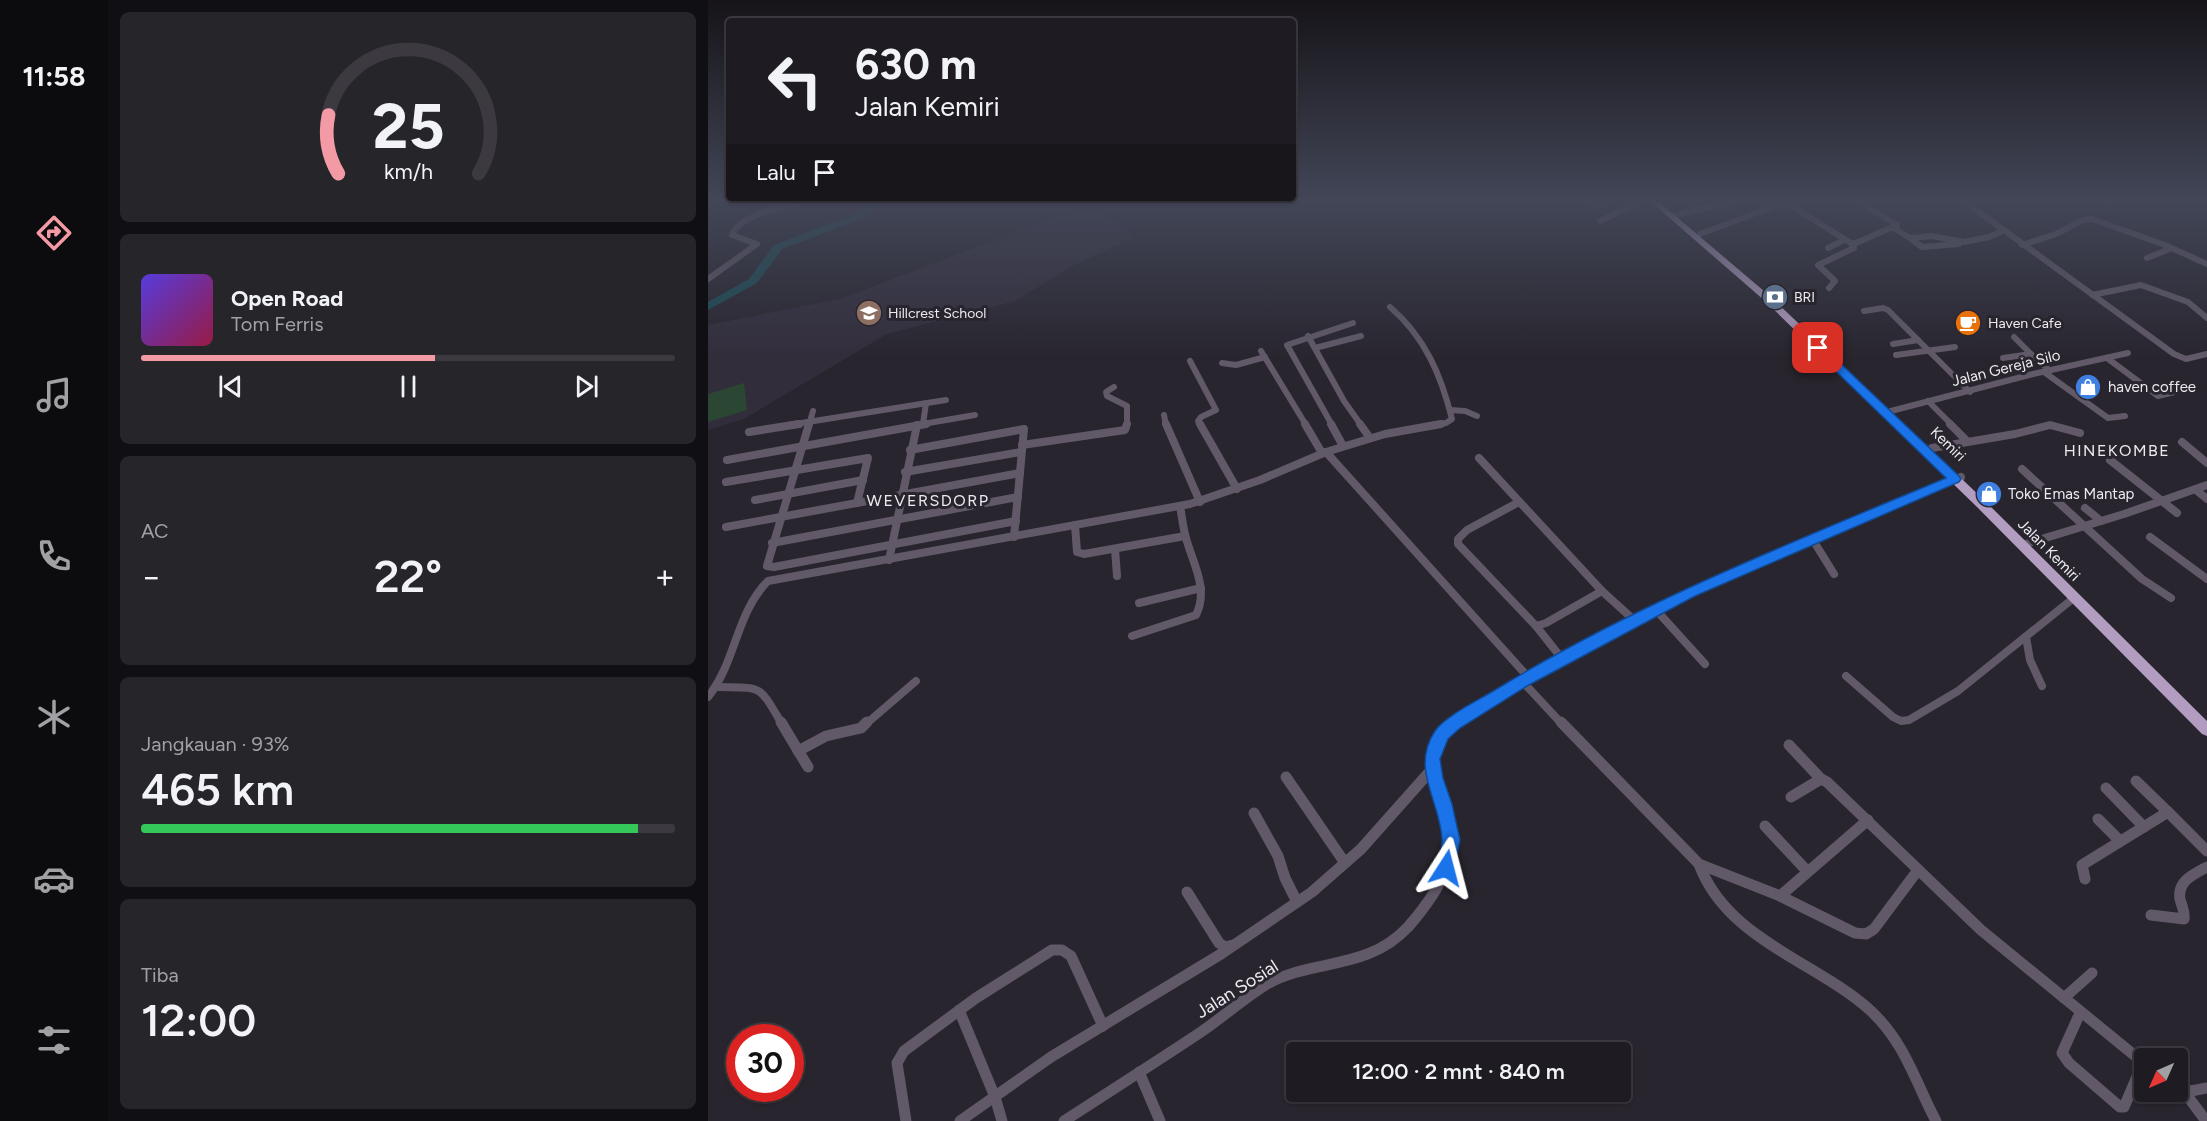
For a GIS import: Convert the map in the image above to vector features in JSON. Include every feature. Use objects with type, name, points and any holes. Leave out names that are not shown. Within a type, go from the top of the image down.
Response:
[{"type":"highway","points":[[1717,253],[1958,478]]},
{"type":"highway","name":"Kemiri","points":[[1723,253],[1762,287],[1932,448],[1958,478],[2025,544],[2207,718]]},
{"type":"highway","name":"Jalan Kemiri","points":[[2025,544],[2207,730]]},
{"type":"street","points":[[708,279],[744,253]]},
{"type":"street","points":[[1829,288],[1835,281],[1818,266],[1843,253]]},
{"type":"street","points":[[2033,253],[2180,357],[2190,359],[2207,354]]},
{"type":"street","points":[[2147,258],[2159,253]]},
{"type":"street","points":[[2184,253],[2207,264]]},
{"type":"street","points":[[2092,295],[2141,285],[2188,302],[2207,318]]},
{"type":"street","points":[[712,693],[729,665],[753,597],[768,581],[1200,502],[1343,446],[1448,422],[1452,419],[1450,410],[1430,354],[1403,318],[1390,308]]},
{"type":"street","points":[[1864,311],[1886,308],[1970,392]]},
{"type":"street","points":[[1343,446],[1287,346],[1288,343],[1308,336],[1353,323]]},
{"type":"street","points":[[1308,336],[1344,401],[1370,438]]},
{"type":"street","points":[[1315,348],[1361,336]]},
{"type":"street","points":[[2014,337],[2047,371],[2108,418],[2125,416]]},
{"type":"street","points":[[1893,344],[1918,340]]},
{"type":"street","points":[[1896,355],[1954,347]]},
{"type":"street","name":"Jalan Gereja Silo","points":[[1892,411],[2047,371],[2128,353]]},
{"type":"street","points":[[1222,363],[1236,365],[1263,354],[1324,453],[1607,772],[1699,864],[1709,888],[1751,930],[1834,982],[1864,1005],[1892,1032],[1935,1121]]},
{"type":"street","points":[[2003,358],[2031,354]]},
{"type":"street","points":[[2108,358],[2158,396],[2183,390]]},
{"type":"street","points":[[1191,361],[1216,410],[1201,417],[1198,421],[1237,489]]},
{"type":"street","points":[[905,472],[1125,430],[1127,406],[1107,396],[1106,392],[1114,387]]},
{"type":"street","points":[[748,432],[946,400]]},
{"type":"street","points":[[1928,401],[1967,441]]},
{"type":"street","points":[[889,560],[910,450],[926,403]]},
{"type":"street","points":[[1450,410],[1465,411],[1477,416]]},
{"type":"street","points":[[813,411],[772,543],[767,562],[770,568],[1016,520]]},
{"type":"street","points":[[727,460],[975,415]]},
{"type":"street","points":[[1164,415],[1168,433],[1200,502]]},
{"type":"street","points":[[1932,448],[2015,434],[2050,425],[2080,433]]},
{"type":"street","points":[[910,450],[1024,429],[1014,537]]},
{"type":"street","points":[[2182,442],[2207,463]]},
{"type":"street","points":[[726,482],[868,458],[857,503]]},
{"type":"street","points":[[1479,458],[1602,591],[1635,621]]},
{"type":"street","points":[[2110,460],[2177,513]]},
{"type":"street","points":[[2022,469],[2087,526],[2142,579],[2171,598]]},
{"type":"street","points":[[726,527],[1020,473]]},
{"type":"street","name":"Jalan Sosial","points":[[1065,1121],[1278,979],[1300,971],[1353,961],[1384,946],[1407,928],[1434,894],[1449,859],[1450,832],[1433,768],[1434,749],[1441,734],[1477,708],[1690,592],[1958,478]]},
{"type":"street","points":[[755,500],[863,480]]},
{"type":"street","points":[[2025,544],[2162,502],[2207,485]]},
{"type":"street","points":[[2196,490],[2207,499]]},
{"type":"street","points":[[772,543],[1018,497]]},
{"type":"street","points":[[1520,502],[1467,530],[1457,541],[1536,626],[1563,660]]},
{"type":"street","points":[[1132,636],[1196,615],[1202,606],[1201,588],[1185,536],[1180,506]]},
{"type":"street","points":[[2085,508],[2101,521]]},
{"type":"street","points":[[1075,525],[1076,548],[1079,553],[1185,536]]},
{"type":"street","points":[[2150,537],[2207,579]]},
{"type":"street","points":[[1813,540],[1834,574]]},
{"type":"street","points":[[1115,549],[1117,576]]},
{"type":"street","points":[[1139,603],[1201,588]]},
{"type":"street","points":[[1536,626],[1546,623],[1602,591]]},
{"type":"street","points":[[1846,676],[1893,717],[1901,721],[1909,720],[1958,692],[2075,597]]},
{"type":"street","points":[[1657,611],[1705,664]]},
{"type":"street","points":[[2026,637],[2030,660],[2042,686]]},
{"type":"street","points":[[798,751],[826,736],[861,728],[916,681]]},
{"type":"street","points":[[712,693],[755,688],[764,692],[808,767]]},
{"type":"street","points":[[1789,745],[1821,779],[1838,790],[1981,930],[2134,1055]]},
{"type":"street","points":[[960,1121],[1056,1054],[1236,945],[1297,902],[1345,863],[1393,816],[1433,768]]},
{"type":"street","points":[[1286,777],[1345,863]]},
{"type":"street","points":[[1791,797],[1821,779]]},
{"type":"street","points":[[2136,781],[2207,851]]},
{"type":"street","points":[[2106,788],[2144,826]]},
{"type":"street","points":[[2085,879],[2082,865],[2168,812]]},
{"type":"street","points":[[1254,813],[1278,856],[1285,878],[1297,902]]},
{"type":"street","points":[[2098,819],[2120,841]]},
{"type":"street","points":[[1780,896],[1868,820]]},
{"type":"street","points":[[1765,826],[1807,871]]},
{"type":"street","points":[[1699,864],[1780,896],[1855,933],[1866,934],[1874,929],[1918,870]]},
{"type":"street","points":[[2151,915],[2184,919],[2185,912],[2179,895],[2181,884],[2207,867]]},
{"type":"street","points":[[1187,892],[1218,943],[1225,947],[1236,945]]},
{"type":"street","points":[[906,1121],[897,1071],[899,1058],[919,1039],[959,1010],[1005,979],[1058,948],[1065,950],[1071,956],[1103,1026]]},
{"type":"street","points":[[2064,998],[2092,973]]},
{"type":"street","points":[[959,1010],[995,1097],[1002,1121]]},
{"type":"street","points":[[2080,1013],[2062,1053],[2069,1063],[2120,1107],[2124,1107],[2134,1085]]},
{"type":"street","points":[[1138,1072],[1160,1121]]},
{"type":"street","points":[[2188,1089],[2207,1088]]},
{"type":"street","points":[[2188,1099],[2206,1121]]},
{"type":"shaded area","name":"Hillcrest School","points":[[960,253],[1100,253],[1069,268],[1015,301],[887,334],[744,419],[708,430],[708,325],[840,299]]},
{"type":"green space","points":[[744,383],[747,410],[708,422],[708,394]]},
{"type":"waterway","points":[[708,307],[753,281],[772,253]]},
{"type":"place","name":"BRI","points":[[1775,297]]},
{"type":"place","name":"Hillcrest School","points":[[869,313]]},
{"type":"place","name":"Haven Cafe","points":[[1968,323]]},
{"type":"place","name":"haven coffee","points":[[2088,387]]},
{"type":"place","name":"Toko Emas Mantap","points":[[1989,494]]},
{"type":"district","name":"HINEKOMBE","points":[[2117,450]]},
{"type":"district","name":"WEVERSDORP","points":[[928,500]]},
{"type":"route","points":[[1446,868],[1449,859],[1450,832],[1434,778],[1432,759],[1441,734],[1454,723],[1522,681],[1690,592],[1955,479],[1818,348]]}]
